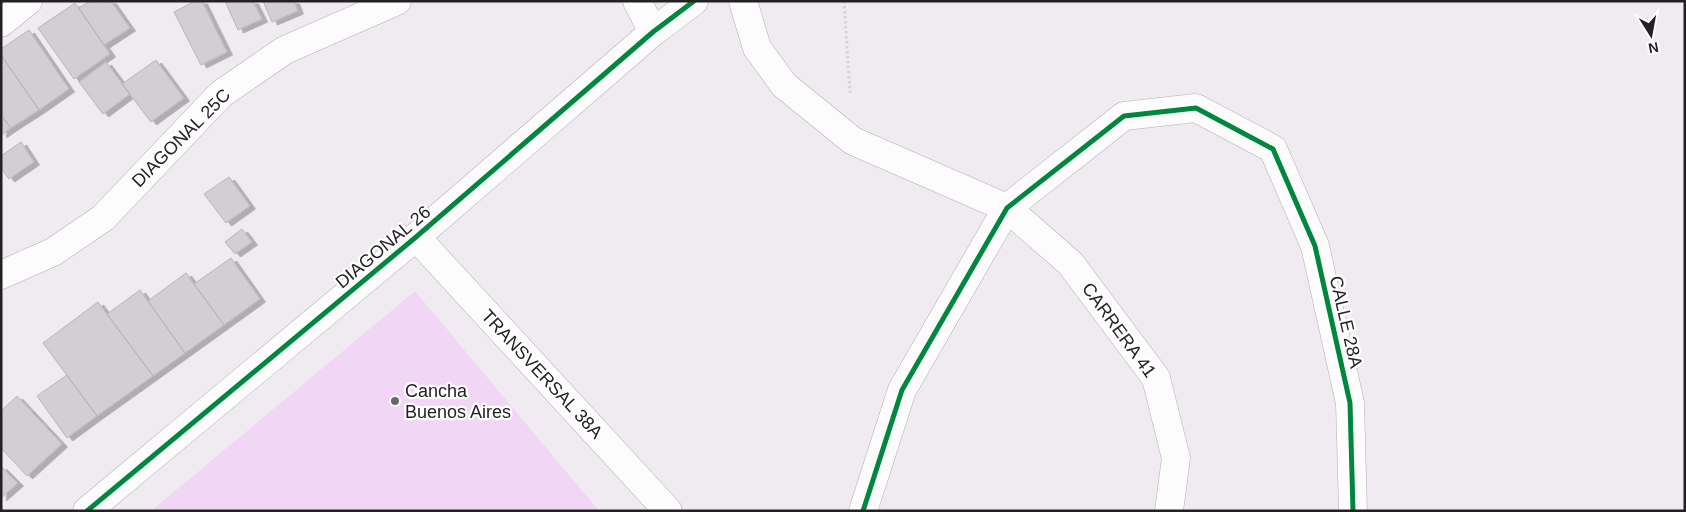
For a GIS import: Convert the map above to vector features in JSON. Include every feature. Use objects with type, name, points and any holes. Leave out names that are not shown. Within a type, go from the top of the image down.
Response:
[{"type":"street","points":[[1,23],[28,1]]},
{"type":"street","name":"DIAGONAL 25C","points":[[1,275],[53,252],[103,218],[221,94],[285,50],[397,1]]},
{"type":"street","points":[[636,1],[653,32]]},
{"type":"street","name":"DIAGONAL 26","points":[[87,511],[416,237],[653,32],[694,1]]},
{"type":"street","name":"CARRERA 41","points":[[743,1],[757,48],[784,85],[853,141],[1007,208],[1070,263],[1156,378],[1176,458],[1169,511]]},
{"type":"street","name":"CALLE 28A","points":[[1007,208],[1124,116],[1196,108],[1273,149],[1315,246],[1350,403],[1353,511]]},
{"type":"street","points":[[863,511],[902,390],[1007,208]]},
{"type":"street","name":"TRANSVERSAL 38A","points":[[416,237],[668,511]]},
{"type":"path","points":[[844,1],[853,141]]},
{"type":"shaded area","name":"Cancha Buenos Aires","points":[[415,291],[599,511],[151,511]]},
{"type":"building","points":[[90,1],[111,1],[130,28],[104,45],[79,8]]},
{"type":"building","points":[[195,1],[202,1],[227,52],[201,65],[174,12]]},
{"type":"building","points":[[225,1],[253,1],[262,19],[238,30]]},
{"type":"building","points":[[263,1],[294,1],[298,11],[272,22]]},
{"type":"building","points":[[75,3],[110,54],[74,79],[38,28]]},
{"type":"building","points":[[29,30],[69,89],[39,110],[1,55],[1,49]]},
{"type":"building","points":[[1,55],[39,110],[11,128],[1,115]]},
{"type":"building","points":[[156,60],[184,98],[151,122],[122,84]]},
{"type":"building","points":[[106,62],[130,94],[103,114],[79,82]]},
{"type":"building","points":[[1,115],[11,128],[1,135]]},
{"type":"building","points":[[21,142],[34,162],[9,179],[1,168],[1,156]]},
{"type":"building","points":[[229,177],[250,206],[226,223],[204,194]]},
{"type":"building","points":[[242,229],[252,242],[235,254],[225,242]]},
{"type":"building","points":[[231,258],[260,299],[224,325],[194,284]]},
{"type":"building","points":[[186,273],[224,325],[185,353],[148,301]]},
{"type":"building","points":[[140,290],[185,353],[153,376],[107,314]]},
{"type":"building","points":[[98,302],[153,376],[97,416],[43,343]]},
{"type":"building","points":[[67,375],[97,416],[67,438],[37,396]]},
{"type":"building","points":[[17,396],[62,444],[27,476],[1,448],[1,411]]},
{"type":"building","points":[[1,466],[18,483],[1,498]]},
{"type":"cycle path","points":[[87,511],[416,237],[653,32],[694,1]]},
{"type":"cycle path","points":[[863,511],[902,390],[1007,208],[1124,116],[1196,108],[1273,149],[1315,246],[1350,403],[1353,511]]},
{"type":"place","name":"Cancha Buenos Aires","points":[[395,401]]}]
